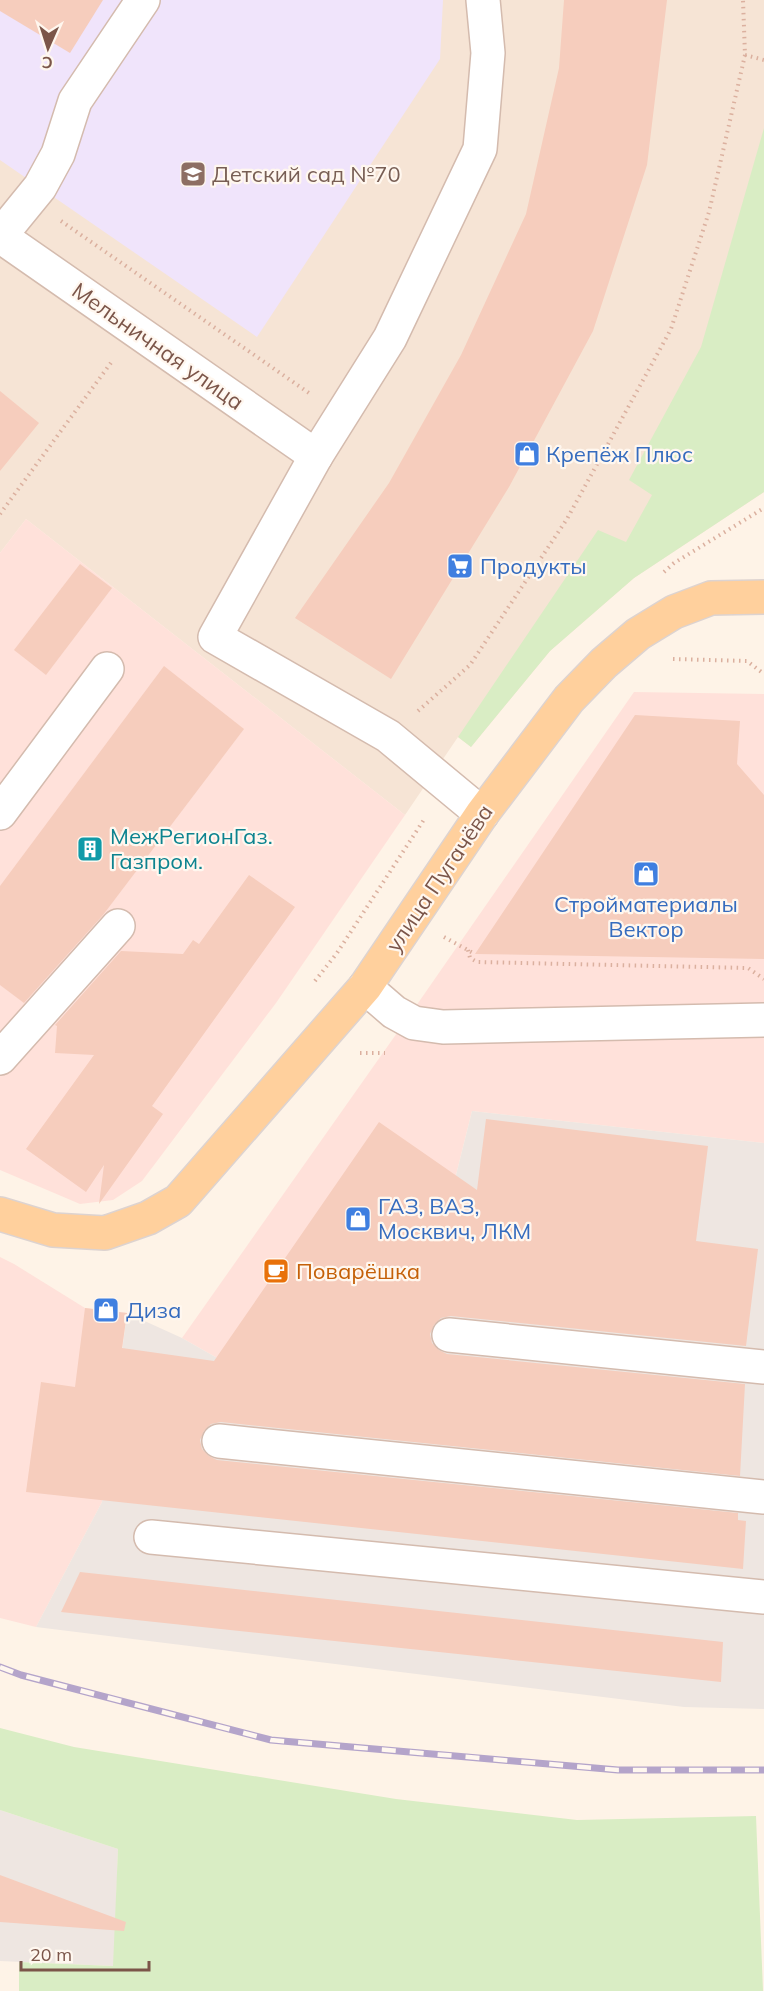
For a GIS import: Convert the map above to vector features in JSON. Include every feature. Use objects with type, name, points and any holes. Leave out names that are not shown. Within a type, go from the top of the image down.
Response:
[{"type":"main road","name":"улица Пугачёва","points":[[0,1214],[53,1230],[105,1233],[148,1218],[178,1201],[365,987],[482,814],[568,699],[603,663],[638,634],[674,612],[711,598],[764,597]]},
{"type":"street","points":[[0,236],[40,188],[58,154],[75,101],[142,0]]},
{"type":"street","points":[[482,814],[388,736],[215,637],[316,456],[390,338],[480,149],[488,53],[483,0]]},
{"type":"street","name":"Мельничная улица","points":[[0,236],[316,456]]},
{"type":"street","points":[[0,813],[107,669]]},
{"type":"street","points":[[0,1058],[118,926]]},
{"type":"street","points":[[365,987],[394,1012],[414,1023],[443,1027],[764,1020]]},
{"type":"street","points":[[449,1335],[764,1367]]},
{"type":"street","points":[[219,1441],[764,1497]]},
{"type":"street","points":[[151,1537],[764,1597]]},
{"type":"path","points":[[388,736],[470,665],[567,519],[671,329],[709,212],[745,56],[742,0]]},
{"type":"path","points":[[745,56],[764,60]]},
{"type":"path","points":[[30,200],[342,416]]},
{"type":"path","points":[[0,514],[134,330]]},
{"type":"path","points":[[309,989],[337,953],[417,829],[449,786]]},
{"type":"path","points":[[444,937],[475,954]]},
{"type":"path","points":[[468,950],[470,958],[477,962],[748,968],[764,979]]},
{"type":"shaded area","points":[[0,0],[764,0],[764,492],[634,578],[550,651],[471,747],[458,737],[405,815],[26,519],[0,553]]},
{"type":"shaded area","name":"Детский сад №70","points":[[0,0],[443,0],[440,59],[257,337],[0,160]]},
{"type":"shaded area","points":[[26,519],[405,815],[276,1003],[142,1181],[113,1200],[80,1204],[0,1170],[0,553]]},
{"type":"shaded area","points":[[634,692],[764,694],[764,1143],[472,1111],[456,1175],[372,1280],[286,1397],[182,1338],[416,1006]]},
{"type":"shaded area","points":[[472,1111],[764,1143],[764,1709],[684,1707],[36,1627],[102,1502],[127,1313],[182,1338],[286,1397],[372,1280],[456,1175]]},
{"type":"shaded area","points":[[0,1257],[85,1308],[127,1313],[102,1502],[36,1627],[0,1618]]},
{"type":"shaded area","points":[[0,1810],[118,1849],[114,1966],[0,1961]]},
{"type":"green space","points":[[764,128],[764,492],[634,578],[550,651],[471,747],[458,737],[598,530],[626,542],[652,495],[629,480],[701,347]]},
{"type":"green space","points":[[0,1728],[74,1747],[396,1799],[577,1820],[756,1816],[763,1991],[19,1991],[19,1962],[113,1966],[118,1849],[0,1810]]},
{"type":"building","points":[[0,0],[103,0],[70,53],[0,11]]},
{"type":"building","points":[[564,0],[667,0],[647,165],[593,331],[509,487],[391,679],[295,618],[389,483],[461,355],[526,214],[559,68]]},
{"type":"building","points":[[0,391],[39,423],[0,471]]},
{"type":"building","points":[[80,564],[112,588],[46,675],[14,650]]},
{"type":"building","name":"МежРегионГаз. Газпром.","points":[[164,666],[244,729],[103,915],[24,1003],[0,985],[0,886]]},
{"type":"building","name":"Стройматериалы Вектор","points":[[635,715],[740,721],[737,764],[764,795],[764,959],[475,954]]},
{"type":"building","points":[[249,875],[295,907],[152,1106],[163,1114],[99,1204],[104,1165],[86,1192],[26,1149],[94,1055],[55,1053],[57,1026],[55,1025],[121,951],[183,954],[193,940],[199,944]]},
{"type":"building","points":[[486,1119],[708,1146],[696,1241],[758,1249],[746,1346],[451,1316],[441,1318],[434,1325],[430,1334],[432,1343],[447,1354],[745,1384],[740,1476],[221,1422],[211,1424],[204,1431],[200,1440],[202,1449],[217,1460],[738,1513],[738,1520],[746,1521],[743,1569],[26,1492],[41,1382],[75,1387],[85,1308],[127,1313],[122,1348],[214,1361],[379,1122],[477,1190]]},
{"type":"building","points":[[80,1572],[723,1642],[721,1682],[61,1612]]},
{"type":"building","points":[[0,1875],[126,1922],[124,1931],[0,1922]]},
{"type":"railway","points":[[0,1667],[21,1675],[271,1740],[618,1770],[764,1770]]},
{"type":"place","name":"Детский сад №70","points":[[193,174]]},
{"type":"place","name":"Крепёж Плюс","points":[[527,454]]},
{"type":"place","name":"Продукты","points":[[460,566]]},
{"type":"place","name":"МежРегионГаз. Газпром.","points":[[90,849]]},
{"type":"place","name":"Стройматериалы Вектор","points":[[646,874]]},
{"type":"place","name":"ГАЗ, ВАЗ, Москвич, ЛКМ","points":[[358,1219]]},
{"type":"place","name":"Поварёшка","points":[[276,1271]]},
{"type":"place","name":"Диза","points":[[106,1310]]}]
